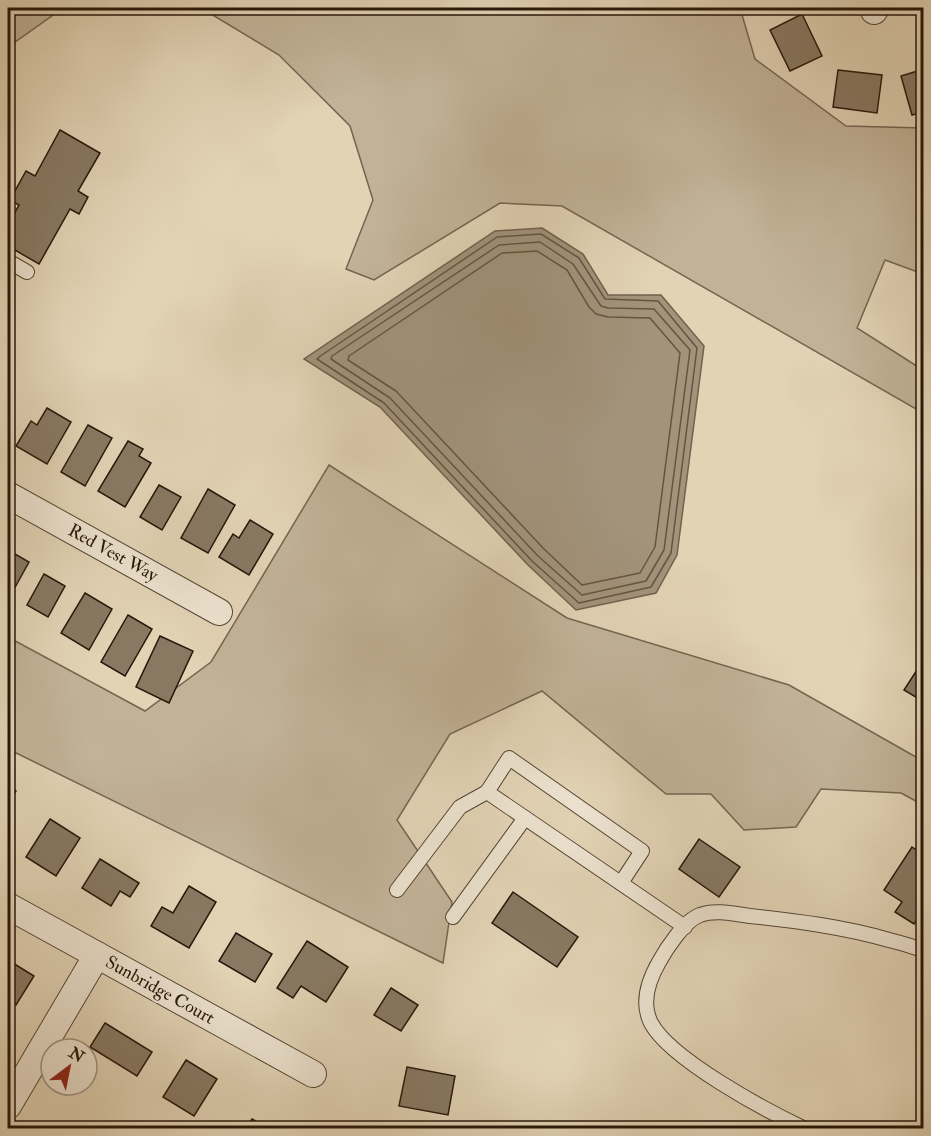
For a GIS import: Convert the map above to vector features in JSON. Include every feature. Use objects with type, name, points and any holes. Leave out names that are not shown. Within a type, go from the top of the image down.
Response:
[{"type":"street","name":"Red Vest Way","points":[[8,495],[219,612]]},
{"type":"street","name":"Sunbridge Court","points":[[8,906],[313,1074]]},
{"type":"street","points":[[8,1106],[96,955]]},
{"type":"lane","points":[[8,261],[27,272]]},
{"type":"lane","points":[[396,890],[460,807],[486,792],[509,758],[642,851],[621,883]]},
{"type":"lane","points":[[486,792],[685,927]]},
{"type":"lane","points":[[453,916],[525,818]]},
{"type":"lane","points":[[803,1128],[750,1100],[693,1064],[667,1043],[650,1022],[646,999],[653,973],[670,944],[699,915],[718,912],[815,924],[921,945]]},
{"type":"shaded area","points":[[8,8],[63,8],[8,47]]},
{"type":"shaded area","points":[[201,8],[740,8],[755,59],[846,126],[923,128],[923,274],[885,260],[857,328],[923,370],[923,413],[562,206],[500,203],[374,280],[346,269],[373,200],[350,126],[279,55]]},
{"type":"shaded area","points":[[329,465],[567,618],[789,685],[923,761],[923,805],[901,793],[821,789],[796,827],[744,830],[711,794],[666,794],[542,691],[450,734],[397,820],[452,902],[443,963],[8,749],[8,637],[145,711],[211,662]]},
{"type":"water","points":[[542,228],[583,254],[608,295],[661,295],[704,346],[677,555],[656,593],[576,610],[528,565],[380,407],[304,359],[495,231]]},
{"type":"building","points":[[802,14],[822,56],[790,71],[770,30]]},
{"type":"building","points":[[924,69],[924,112],[912,115],[901,76]]},
{"type":"building","points":[[838,70],[882,75],[877,113],[833,107]]},
{"type":"building","points":[[60,130],[100,153],[78,191],[88,197],[79,214],[70,209],[39,264],[8,246],[8,225],[19,205],[10,200],[26,171],[35,176]]},
{"type":"building","points":[[47,408],[71,422],[47,464],[16,446],[31,421],[37,425]]},
{"type":"building","points":[[88,425],[112,438],[85,486],[61,472]]},
{"type":"building","points":[[128,441],[143,449],[139,456],[151,463],[125,507],[98,491]]},
{"type":"building","points":[[159,485],[181,497],[162,530],[140,517]]},
{"type":"building","points":[[208,489],[235,505],[208,553],[181,538]]},
{"type":"building","points":[[250,520],[273,534],[249,575],[219,557],[233,534],[239,538]]},
{"type":"building","points":[[8,550],[29,562],[8,600]]},
{"type":"building","points":[[44,574],[65,586],[48,617],[27,605]]},
{"type":"building","points":[[85,593],[112,609],[89,650],[61,633]]},
{"type":"building","points":[[128,615],[152,629],[125,676],[101,662]]},
{"type":"building","points":[[160,636],[193,651],[169,703],[136,687]]},
{"type":"building","points":[[924,659],[924,702],[904,690]]},
{"type":"building","points":[[8,785],[16,791],[8,805]]},
{"type":"building","points":[[50,819],[80,838],[56,876],[26,857]]},
{"type":"building","points":[[8,820],[13,823],[8,832]]},
{"type":"building","points":[[699,839],[740,867],[719,897],[679,869]]},
{"type":"building","points":[[912,847],[924,855],[924,909],[914,924],[895,912],[902,902],[884,890]]},
{"type":"building","points":[[100,859],[139,883],[130,897],[120,891],[111,906],[82,888]]},
{"type":"building","points":[[189,886],[216,902],[189,948],[151,926],[162,907],[173,913]]},
{"type":"building","points":[[513,892],[578,937],[557,967],[492,923]]},
{"type":"building","points":[[236,933],[272,954],[255,982],[219,961]]},
{"type":"building","points":[[307,941],[348,967],[326,1002],[301,986],[293,998],[277,988]]},
{"type":"building","points":[[8,960],[34,976],[16,1005],[8,1000]]},
{"type":"building","points":[[391,988],[418,1005],[401,1031],[374,1015]]},
{"type":"building","points":[[105,1023],[152,1052],[137,1076],[99,1053],[99,1037],[96,1037]]},
{"type":"building","points":[[186,1060],[217,1079],[194,1116],[163,1097]]},
{"type":"building","points":[[407,1067],[455,1076],[448,1115],[399,1106]]},
{"type":"building","points":[[252,1119],[269,1128],[246,1128]]}]
